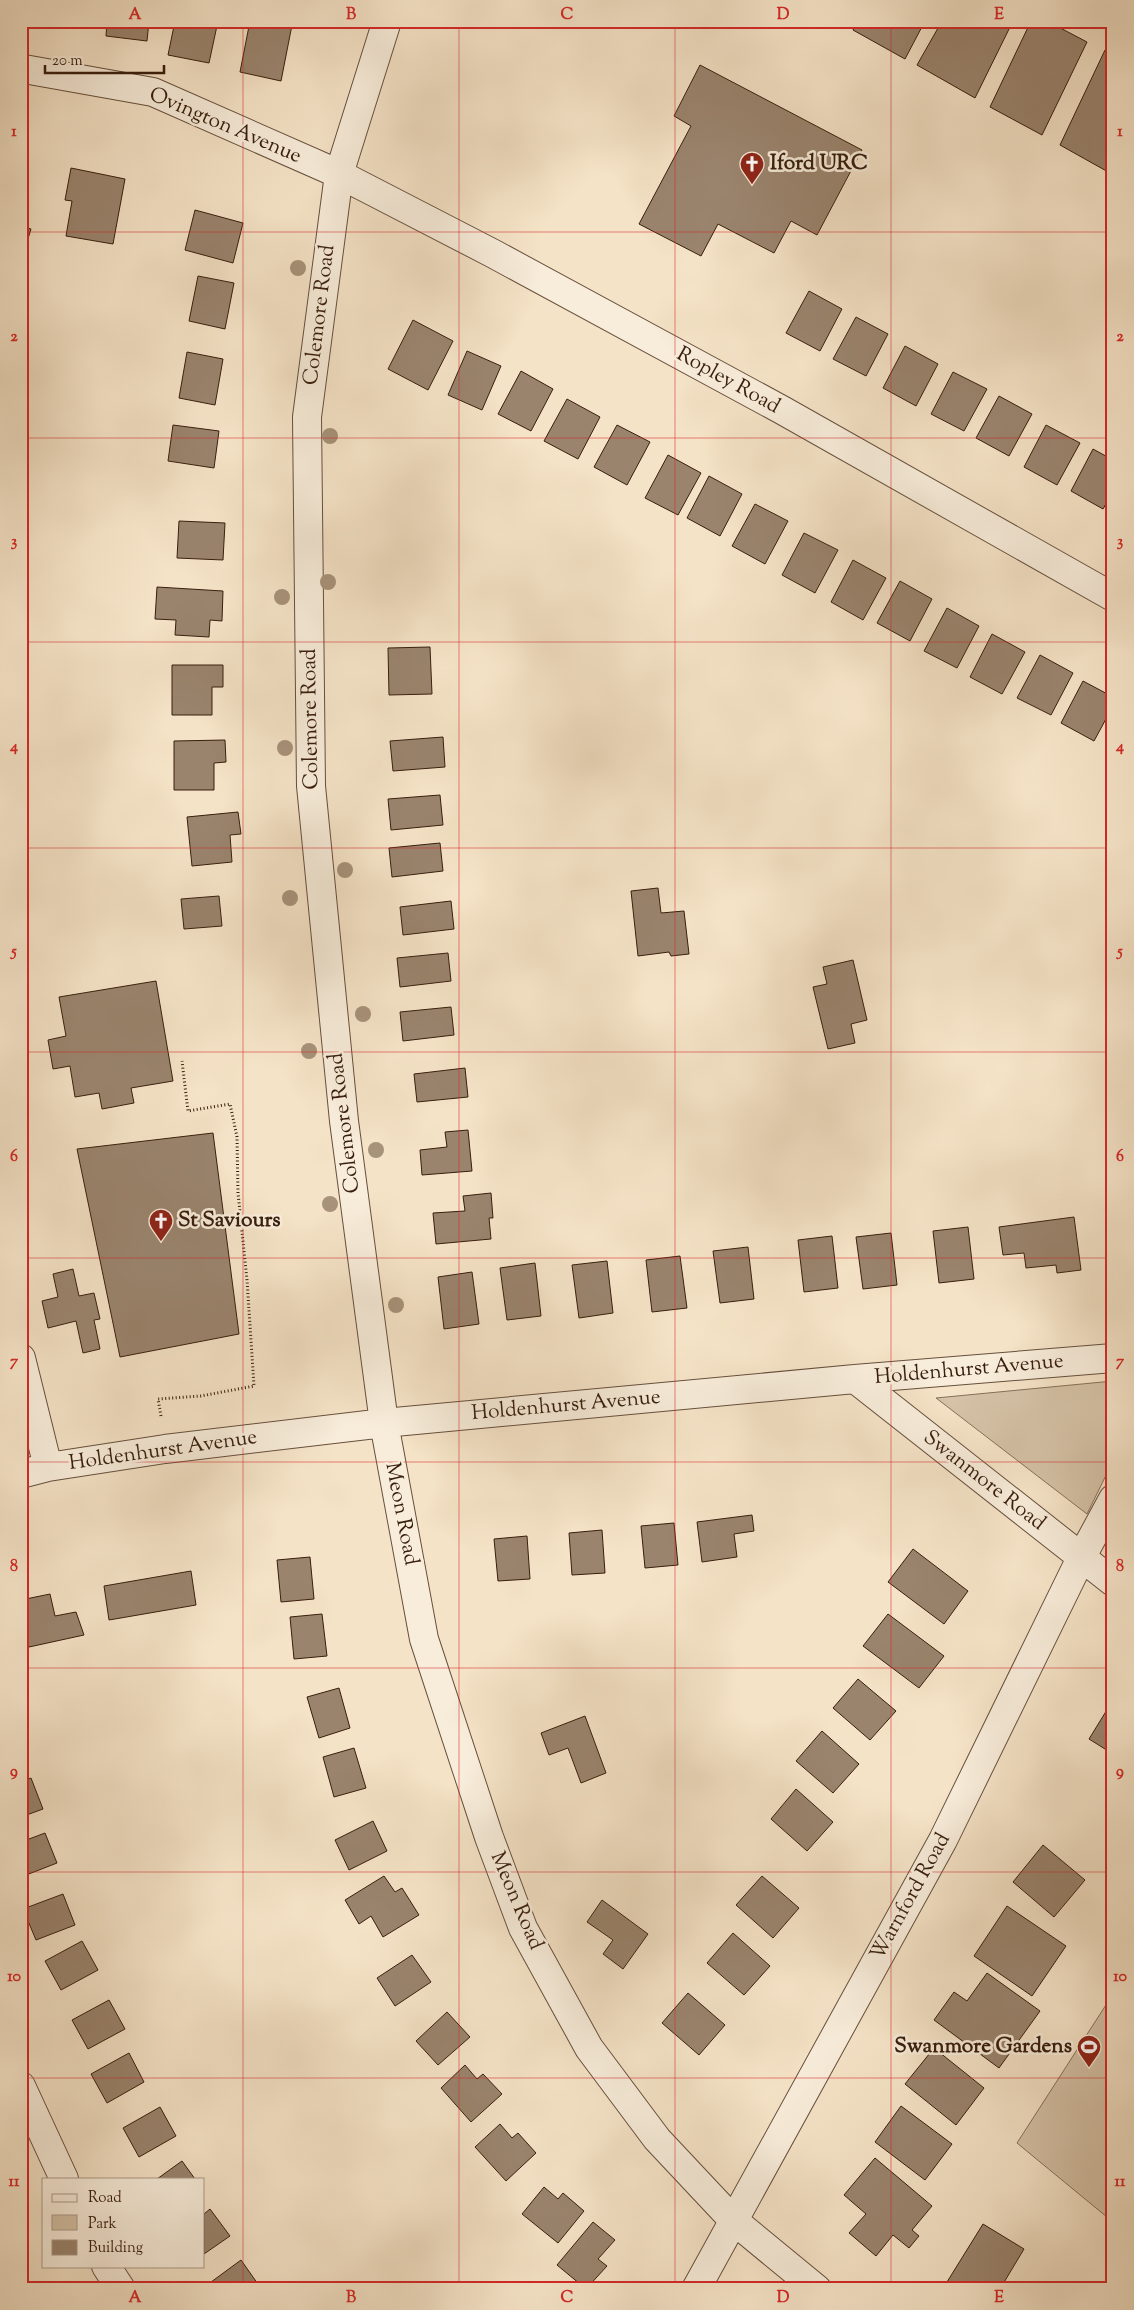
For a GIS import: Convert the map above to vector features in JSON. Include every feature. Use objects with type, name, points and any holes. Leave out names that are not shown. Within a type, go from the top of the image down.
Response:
[{"type":"street","name":"Colemore Road","points":[[384,1423],[344,1121],[311,786],[307,417],[339,174],[387,21]]},
{"type":"street","name":"Ovington Avenue","points":[[22,68],[153,92],[339,174]]},
{"type":"street","name":"Ropley Road","points":[[339,174],[492,253],[782,410],[1113,597]]},
{"type":"street","points":[[21,1358],[48,1467]]},
{"type":"street","name":"Holdenhurst Avenue","points":[[21,1474],[48,1467],[165,1449],[384,1423],[855,1379],[1113,1358]]},
{"type":"street","name":"Swanmore Road","points":[[855,1379],[1113,1582]]},
{"type":"street","name":"Meon Road","points":[[384,1423],[424,1639],[489,1837],[524,1928],[589,2048],[657,2140],[733,2220],[817,2289]]},
{"type":"street","name":"Warnford Road","points":[[696,2289],[943,1840],[1081,1558],[1113,1499]]},
{"type":"street","points":[[21,2086],[64,2178]]},
{"type":"street","points":[[107,2268],[121,2289]]},
{"type":"path","points":[[165,1449],[158,1399],[201,1396],[254,1386],[247,1280],[238,1194],[237,1137],[230,1104],[188,1111],[182,1061]]},
{"type":"green space","points":[[1113,1381],[1113,1461],[1087,1514],[936,1398]]},
{"type":"green space","name":"Swanmore Gardens","points":[[1113,1994],[1113,2222],[1017,2143]]},
{"type":"building","points":[[107,21],[149,21],[147,41],[106,36]]},
{"type":"building","points":[[175,21],[218,21],[209,63],[168,55]]},
{"type":"building","points":[[250,21],[274,21],[292,25],[281,81],[240,72]]},
{"type":"building","points":[[857,21],[925,21],[905,59],[853,30]]},
{"type":"building","points":[[942,21],[1013,21],[975,98],[917,65]]},
{"type":"building","points":[[1031,21],[1047,21],[1087,42],[1042,135],[990,107]]},
{"type":"building","points":[[1105,50],[1113,54],[1113,167],[1110,173],[1060,145]]},
{"type":"building","name":"Iford URC","points":[[700,65],[862,150],[817,235],[791,221],[774,253],[718,224],[701,256],[639,224],[691,126],[674,116]]},
{"type":"building","points":[[71,168],[125,179],[113,244],[66,236],[72,201],[65,200]]},
{"type":"building","points":[[195,210],[243,223],[233,263],[185,250]]},
{"type":"building","points":[[21,226],[31,229],[21,261]]},
{"type":"building","points":[[198,276],[234,283],[225,329],[189,321]]},
{"type":"building","points":[[809,291],[842,309],[820,351],[786,333]]},
{"type":"building","points":[[856,317],[888,334],[866,376],[833,359]]},
{"type":"building","points":[[413,320],[453,341],[428,390],[388,369]]},
{"type":"building","points":[[905,346],[938,364],[916,406],[883,388]]},
{"type":"building","points":[[467,351],[501,366],[482,410],[448,395]]},
{"type":"building","points":[[187,352],[223,359],[215,405],[179,398]]},
{"type":"building","points":[[521,371],[553,389],[531,431],[498,414]]},
{"type":"building","points":[[953,372],[987,389],[964,431],[931,414]]},
{"type":"building","points":[[999,396],[1032,414],[1009,456],[976,438]]},
{"type":"building","points":[[567,399],[600,417],[578,459],[544,441]]},
{"type":"building","points":[[173,425],[219,431],[214,468],[168,461]]},
{"type":"building","points":[[617,425],[650,442],[627,485],[594,467]]},
{"type":"building","points":[[1046,425],[1080,443],[1057,485],[1024,467]]},
{"type":"building","points":[[1093,449],[1113,460],[1113,492],[1103,509],[1071,491]]},
{"type":"building","points":[[668,455],[701,473],[678,515],[645,498]]},
{"type":"building","points":[[709,476],[742,494],[720,536],[687,518]]},
{"type":"building","points":[[755,504],[788,521],[765,564],[732,546]]},
{"type":"building","points":[[179,521],[225,523],[223,560],[177,558]]},
{"type":"building","points":[[804,533],[838,550],[815,593],[782,575]]},
{"type":"building","points":[[853,560],[886,578],[863,620],[831,602]]},
{"type":"building","points":[[900,581],[932,599],[910,641],[877,623]]},
{"type":"building","points":[[157,587],[223,591],[222,621],[210,620],[209,637],[175,635],[176,620],[155,619]]},
{"type":"building","points":[[947,608],[979,626],[957,668],[924,651]]},
{"type":"building","points":[[992,634],[1025,652],[1002,694],[970,677]]},
{"type":"building","points":[[430,647],[432,694],[389,695],[388,648]]},
{"type":"building","points":[[1040,655],[1073,673],[1051,715],[1017,698]]},
{"type":"building","points":[[172,665],[223,665],[223,687],[212,687],[212,715],[172,715]]},
{"type":"building","points":[[1083,681],[1113,697],[1113,706],[1094,741],[1061,723]]},
{"type":"building","points":[[443,737],[445,767],[393,771],[390,741]]},
{"type":"building","points":[[225,740],[226,762],[214,763],[214,790],[174,790],[174,741]]},
{"type":"building","points":[[440,795],[443,825],[391,830],[388,799]]},
{"type":"building","points":[[238,812],[241,834],[230,835],[232,862],[192,866],[187,817]]},
{"type":"building","points":[[440,843],[443,871],[392,877],[389,848]]},
{"type":"building","points":[[658,888],[661,913],[684,911],[689,954],[671,956],[669,952],[638,956],[631,891]]},
{"type":"building","points":[[219,896],[222,926],[184,929],[181,899]]},
{"type":"building","points":[[451,901],[454,929],[403,935],[400,907]]},
{"type":"building","points":[[448,953],[451,981],[400,987],[397,958]]},
{"type":"building","points":[[853,960],[867,1020],[851,1024],[855,1043],[828,1049],[813,987],[827,984],[823,967]]},
{"type":"building","points":[[156,981],[173,1081],[131,1088],[134,1103],[102,1109],[99,1093],[75,1097],[70,1066],[53,1069],[48,1040],[66,1036],[59,997]]},
{"type":"building","points":[[451,1007],[454,1035],[403,1041],[400,1012]]},
{"type":"building","points":[[21,1064],[28,1099],[21,1100]]},
{"type":"building","points":[[465,1068],[468,1097],[417,1102],[414,1074]]},
{"type":"building","points":[[468,1130],[472,1171],[422,1175],[420,1150],[447,1147],[445,1132]]},
{"type":"building","name":"St Saviours","points":[[213,1133],[239,1334],[120,1357],[77,1149]]},
{"type":"building","points":[[491,1193],[493,1218],[489,1218],[491,1239],[436,1244],[433,1213],[465,1211],[463,1196]]},
{"type":"building","points":[[1074,1217],[1081,1270],[1057,1273],[1056,1265],[1026,1268],[1024,1253],[1003,1255],[999,1227]]},
{"type":"building","points":[[968,1227],[974,1279],[939,1283],[933,1231]]},
{"type":"building","points":[[891,1233],[897,1285],[863,1289],[856,1237]]},
{"type":"building","points":[[832,1236],[838,1288],[804,1292],[798,1240]]},
{"type":"building","points":[[748,1247],[754,1299],[720,1303],[713,1251]]},
{"type":"building","points":[[680,1256],[687,1308],[652,1312],[646,1260]]},
{"type":"building","points":[[607,1261],[613,1313],[579,1318],[572,1265]]},
{"type":"building","points":[[535,1263],[541,1316],[507,1320],[500,1268]]},
{"type":"building","points":[[73,1269],[79,1296],[94,1293],[100,1319],[94,1320],[100,1349],[83,1353],[76,1321],[48,1328],[42,1301],[58,1297],[53,1274]]},
{"type":"building","points":[[472,1272],[479,1324],[444,1329],[438,1277]]},
{"type":"building","points":[[752,1515],[754,1531],[734,1534],[737,1557],[702,1562],[697,1522]]},
{"type":"building","points":[[674,1523],[678,1565],[645,1568],[641,1526]]},
{"type":"building","points":[[602,1530],[605,1573],[572,1575],[569,1533]]},
{"type":"building","points":[[527,1536],[530,1579],[498,1581],[494,1539]]},
{"type":"building","points":[[913,1549],[968,1591],[944,1624],[888,1582]]},
{"type":"building","points":[[310,1557],[314,1599],[281,1602],[277,1560]]},
{"type":"building","points":[[191,1571],[196,1605],[109,1620],[104,1586]]},
{"type":"building","points":[[50,1594],[55,1616],[76,1612],[84,1635],[29,1647],[21,1613],[21,1600]]},
{"type":"building","points":[[322,1614],[327,1656],[294,1659],[290,1617]]},
{"type":"building","points":[[888,1614],[944,1656],[919,1688],[863,1646]]},
{"type":"building","points":[[858,1679],[896,1711],[870,1740],[833,1708]]},
{"type":"building","points":[[339,1688],[350,1728],[319,1738],[307,1697]]},
{"type":"building","points":[[1113,1700],[1113,1754],[1089,1739]]},
{"type":"building","points":[[585,1716],[606,1773],[581,1783],[568,1748],[549,1755],[541,1733]]},
{"type":"building","points":[[822,1731],[859,1764],[833,1793],[796,1761]]},
{"type":"building","points":[[354,1748],[366,1788],[334,1797],[323,1757]]},
{"type":"building","points":[[31,1778],[43,1809],[21,1817],[21,1782]]},
{"type":"building","points":[[796,1789],[833,1822],[807,1851],[771,1819]]},
{"type":"building","points":[[373,1821],[387,1851],[349,1870],[335,1840]]},
{"type":"building","points":[[45,1833],[57,1863],[21,1877],[21,1842]]},
{"type":"building","points":[[1043,1845],[1085,1880],[1054,1917],[1013,1882]]},
{"type":"building","points":[[384,1876],[395,1892],[402,1888],[419,1915],[383,1937],[371,1916],[359,1924],[345,1900]]},
{"type":"building","points":[[762,1876],[799,1908],[773,1938],[736,1905]]},
{"type":"building","points":[[63,1894],[75,1925],[36,1940],[23,1909]]},
{"type":"building","points":[[602,1900],[648,1934],[623,1969],[603,1954],[613,1940],[587,1922]]},
{"type":"building","points":[[1007,1906],[1066,1946],[1032,1996],[974,1956]]},
{"type":"building","points":[[733,1933],[770,1966],[744,1995],[707,1963]]},
{"type":"building","points":[[82,1941],[98,1970],[61,1990],[45,1961]]},
{"type":"building","points":[[412,1955],[431,1982],[395,2006],[377,1978]]},
{"type":"building","points":[[987,1973],[1040,2011],[999,2068],[934,2020],[954,1992],[967,2001]]},
{"type":"building","points":[[688,1993],[725,2025],[699,2055],[662,2023]]},
{"type":"building","points":[[109,2000],[125,2029],[88,2049],[72,2020]]},
{"type":"building","points":[[447,2012],[470,2037],[438,2065],[416,2041]]},
{"type":"building","points":[[934,2048],[984,2088],[956,2125],[905,2084]]},
{"type":"building","points":[[129,2053],[144,2082],[107,2103],[91,2074]]},
{"type":"building","points":[[465,2065],[477,2079],[483,2074],[502,2094],[471,2122],[441,2088]]},
{"type":"building","points":[[901,2106],[952,2144],[925,2180],[875,2142]]},
{"type":"building","points":[[160,2107],[176,2136],[139,2157],[123,2128]]},
{"type":"building","points":[[500,2124],[512,2138],[518,2133],[536,2153],[506,2181],[475,2147]]},
{"type":"building","points":[[875,2158],[932,2206],[912,2230],[919,2236],[909,2248],[893,2235],[876,2256],[849,2233],[866,2214],[844,2195]]},
{"type":"building","points":[[182,2161],[194,2178],[158,2178]]},
{"type":"building","points":[[544,2187],[558,2199],[563,2193],[584,2211],[558,2243],[522,2214]]},
{"type":"building","points":[[210,2209],[230,2236],[205,2253],[205,2213]]},
{"type":"building","points":[[593,2222],[615,2240],[598,2259],[607,2266],[586,2289],[557,2265]]},
{"type":"building","points":[[983,2224],[1024,2249],[1000,2289],[959,2289],[947,2282]]},
{"type":"building","points":[[241,2260],[260,2287],[210,2289],[207,2285]]},
{"type":"building","points":[[1044,2282],[1054,2289],[1038,2289]]},
{"type":"place","name":"Iford URC","points":[[752,185]]},
{"type":"place","name":"St Saviours","points":[[161,1242]]},
{"type":"place","name":"Swanmore Gardens","points":[[1089,2068]]}]
